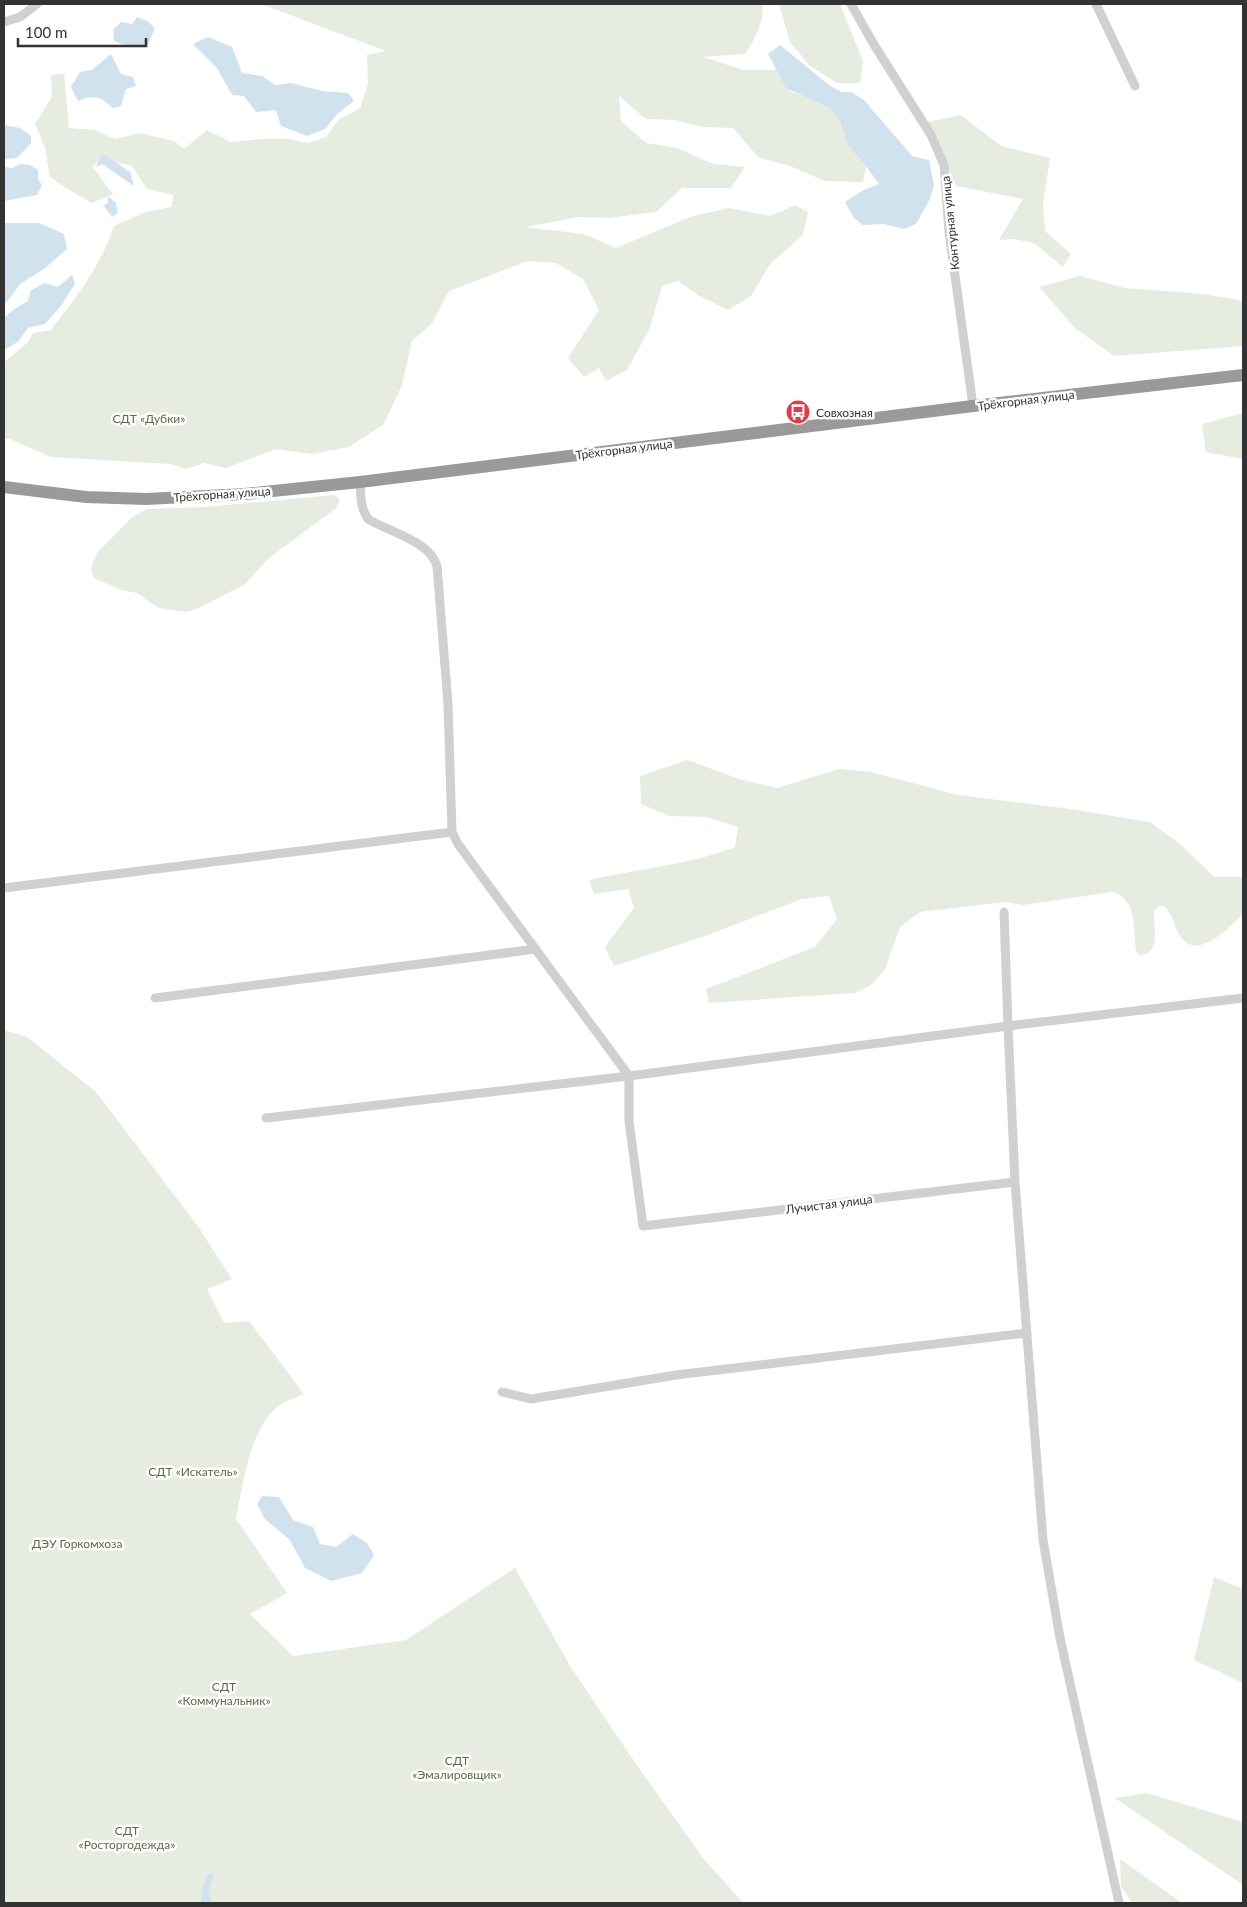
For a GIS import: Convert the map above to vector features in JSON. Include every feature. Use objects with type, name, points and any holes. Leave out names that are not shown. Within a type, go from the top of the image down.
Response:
[{"type":"highway","name":"Трёхгорная улица","points":[[4,487],[86,497],[146,499],[245,494],[360,482],[974,406],[1243,375]]},
{"type":"street","points":[[4,22],[20,17],[38,4]]},
{"type":"street","name":"Контурная улица","points":[[852,4],[873,43],[931,135],[944,164],[949,232],[974,406]]},
{"type":"street","points":[[1096,4],[1135,86]]},
{"type":"street","points":[[360,482],[361,503],[363,512],[368,519],[424,547],[435,559],[437,566],[448,704],[452,832],[458,844],[629,1076]]},
{"type":"street","points":[[4,888],[452,832]]},
{"type":"street","points":[[1004,912],[1015,1182],[1043,1540],[1060,1638],[1119,1903]]},
{"type":"street","points":[[154,998],[536,949]]},
{"type":"street","points":[[266,1118],[629,1076],[1008,1026],[1243,998]]},
{"type":"street","name":"Лучистая улица","points":[[629,1076],[629,1121],[642,1226],[1015,1182]]},
{"type":"street","points":[[502,1392],[531,1399],[676,1375],[1027,1333]]},
{"type":"green space","name":"СДТ «Дубки»","points":[[261,4],[762,4],[763,10],[760,24],[745,54],[703,57],[744,70],[778,70],[790,91],[838,109],[847,143],[866,166],[863,182],[825,181],[790,166],[758,157],[733,128],[701,127],[675,120],[646,119],[619,96],[621,121],[646,143],[677,148],[713,164],[745,167],[731,188],[682,188],[656,212],[610,218],[578,217],[526,227],[584,234],[616,248],[690,217],[729,208],[770,216],[795,205],[808,212],[803,235],[770,264],[751,296],[728,310],[701,297],[678,281],[662,286],[650,328],[627,370],[606,381],[599,368],[584,377],[568,358],[599,310],[583,279],[556,263],[528,261],[449,291],[432,323],[412,341],[402,385],[384,424],[349,447],[311,454],[276,449],[226,468],[204,463],[187,469],[170,464],[51,457],[10,439],[4,439],[4,362],[27,343],[33,333],[51,330],[95,268],[109,241],[114,226],[146,212],[171,207],[174,195],[147,189],[132,166],[102,159],[92,166],[113,194],[92,203],[50,177],[45,147],[35,124],[52,97],[51,75],[64,74],[69,128],[95,130],[115,139],[140,133],[174,141],[184,149],[207,130],[231,142],[260,139],[290,139],[308,143],[326,137],[338,120],[360,108],[368,84],[367,55],[386,51]]},
{"type":"green space","points":[[779,4],[840,4],[863,61],[860,83],[837,83],[810,66],[790,42]]},
{"type":"green space","points":[[961,115],[1001,146],[1050,158],[1043,204],[1045,231],[1071,254],[1063,267],[1034,243],[1014,239],[999,240],[1023,199],[956,186],[927,122]]},
{"type":"green space","points":[[1080,276],[1125,288],[1204,294],[1243,301],[1243,346],[1114,356],[1075,328],[1039,287]]},
{"type":"green space","points":[[1243,413],[1243,459],[1206,452],[1202,424]]},
{"type":"green space","points":[[334,495],[340,501],[336,508],[269,558],[245,584],[199,608],[186,612],[159,608],[137,593],[121,590],[94,578],[91,570],[98,552],[132,517],[147,509],[205,507]]},
{"type":"green space","points":[[688,760],[739,779],[777,788],[839,769],[871,772],[958,795],[1070,809],[1150,822],[1180,844],[1214,877],[1243,877],[1243,914],[1212,940],[1194,945],[1186,942],[1179,934],[1167,909],[1164,906],[1160,906],[1154,910],[1154,944],[1151,950],[1140,955],[1136,951],[1133,916],[1130,908],[1126,901],[1112,892],[1023,905],[1005,902],[920,912],[900,927],[885,969],[868,987],[854,993],[709,1003],[706,989],[815,947],[837,919],[829,896],[802,899],[702,937],[614,966],[605,947],[634,908],[628,889],[594,894],[589,880],[700,858],[735,847],[738,827],[706,817],[669,816],[641,804],[640,776]]},
{"type":"green space","points":[[4,1030],[27,1037],[96,1092],[197,1225],[232,1279],[207,1289],[224,1323],[249,1321],[304,1394],[285,1402],[272,1412],[255,1439],[245,1472],[236,1519],[287,1593],[250,1614],[293,1656],[406,1640],[515,1568],[570,1666],[636,1764],[703,1858],[743,1903],[212,1903],[209,1891],[214,1875],[203,1884],[201,1903],[4,1903]]},
{"type":"green space","points":[[1214,1577],[1243,1589],[1243,1683],[1194,1660]]},
{"type":"green space","points":[[1147,1793],[1243,1822],[1243,1885],[1115,1798]]},
{"type":"green space","points":[[1120,1859],[1182,1903],[1132,1903],[1121,1886]]},
{"type":"water","points":[[137,17],[147,21],[155,28],[148,45],[130,47],[114,41],[113,30],[121,22],[132,24]]},
{"type":"water","points":[[208,37],[232,47],[242,73],[262,76],[275,85],[291,83],[322,91],[348,93],[354,101],[338,113],[325,129],[307,136],[281,126],[276,110],[256,112],[244,96],[232,95],[217,68],[193,44]]},
{"type":"water","points":[[780,45],[829,85],[841,92],[851,92],[864,100],[912,156],[929,160],[934,185],[930,199],[916,224],[904,229],[884,224],[863,225],[854,218],[845,202],[864,190],[879,184],[847,144],[841,123],[832,109],[786,88],[768,54]]},
{"type":"water","points":[[111,54],[121,74],[133,77],[136,86],[126,89],[121,106],[113,108],[97,97],[89,97],[78,101],[71,87],[80,72],[92,70]]},
{"type":"water","points":[[4,125],[20,128],[31,136],[31,143],[17,158],[4,159]]},
{"type":"water","points":[[102,153],[130,172],[134,186],[102,164],[96,167]]},
{"type":"water","points":[[21,164],[30,165],[38,170],[38,179],[42,185],[37,195],[4,201],[4,167],[12,168]]},
{"type":"water","points":[[108,196],[116,203],[118,213],[112,217],[104,206],[108,202]]},
{"type":"water","points":[[4,223],[39,223],[64,234],[67,249],[45,268],[20,284],[4,306]]},
{"type":"water","points":[[72,275],[75,284],[60,307],[45,324],[28,328],[19,341],[4,350],[4,318],[28,301],[31,290],[45,283],[58,287]]},
{"type":"water","points":[[262,1496],[279,1497],[293,1520],[313,1527],[320,1544],[336,1547],[353,1534],[367,1543],[374,1555],[362,1573],[331,1581],[305,1568],[290,1540],[265,1519],[257,1504]]},
{"type":"water","points":[[208,1874],[214,1875],[209,1891],[212,1903],[201,1903],[203,1884]]},
{"type":"place","name":"Совхозная","points":[[798,412]]},
{"type":"park label","name":"СДТ «Искатель»","points":[[193,1471]]},
{"type":"park label","name":"ДЭУ Горкомхоза","points":[[77,1543]]},
{"type":"park label","name":"СДТ «Коммунальник»","points":[[224,1693]]},
{"type":"park label","name":"СДТ «Эмалировщик»","points":[[457,1767]]},
{"type":"park label","name":"СДТ «Росторгодежда»","points":[[127,1837]]}]
